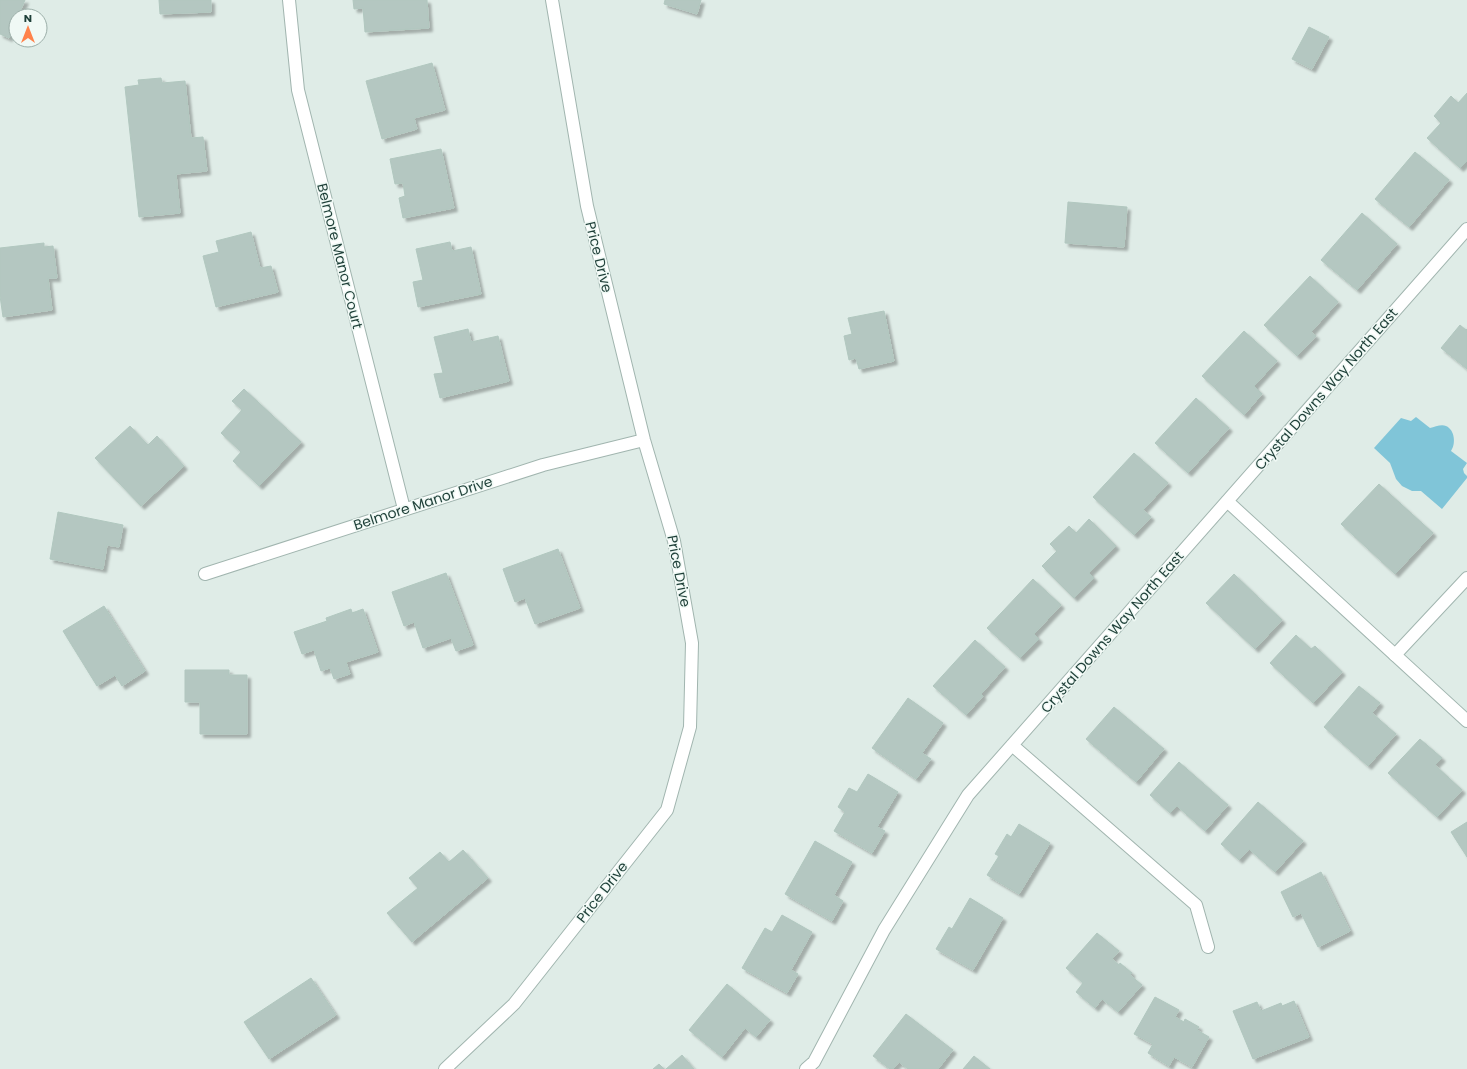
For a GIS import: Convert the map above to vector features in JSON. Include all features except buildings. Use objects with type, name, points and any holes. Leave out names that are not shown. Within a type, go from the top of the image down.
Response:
[{"type":"street","name":"Belmore Manor Court","points":[[289,0],[298,90],[404,509]]},
{"type":"street","name":"Price Drive","points":[[445,1069],[514,1004],[667,810],[690,727],[692,643],[674,541],[644,440],[587,206],[552,0]]},
{"type":"street","name":"Crystal Downs Way North East","points":[[806,1069],[814,1062],[884,930],[968,795],[1467,229]]},
{"type":"street","name":"Belmore Manor Drive","points":[[205,574],[543,465],[644,440]]},
{"type":"street","points":[[1227,501],[1467,721]]},
{"type":"street","points":[[1395,655],[1467,578]]},
{"type":"street","points":[[1012,745],[1196,905],[1208,947]]},
{"type":"water","points":[[1416,417],[1430,428],[1442,425],[1449,428],[1454,437],[1454,445],[1451,451],[1467,463],[1463,469],[1467,478],[1442,509],[1421,491],[1412,491],[1402,486],[1396,479],[1390,463],[1374,448],[1401,418],[1411,421]]}]
